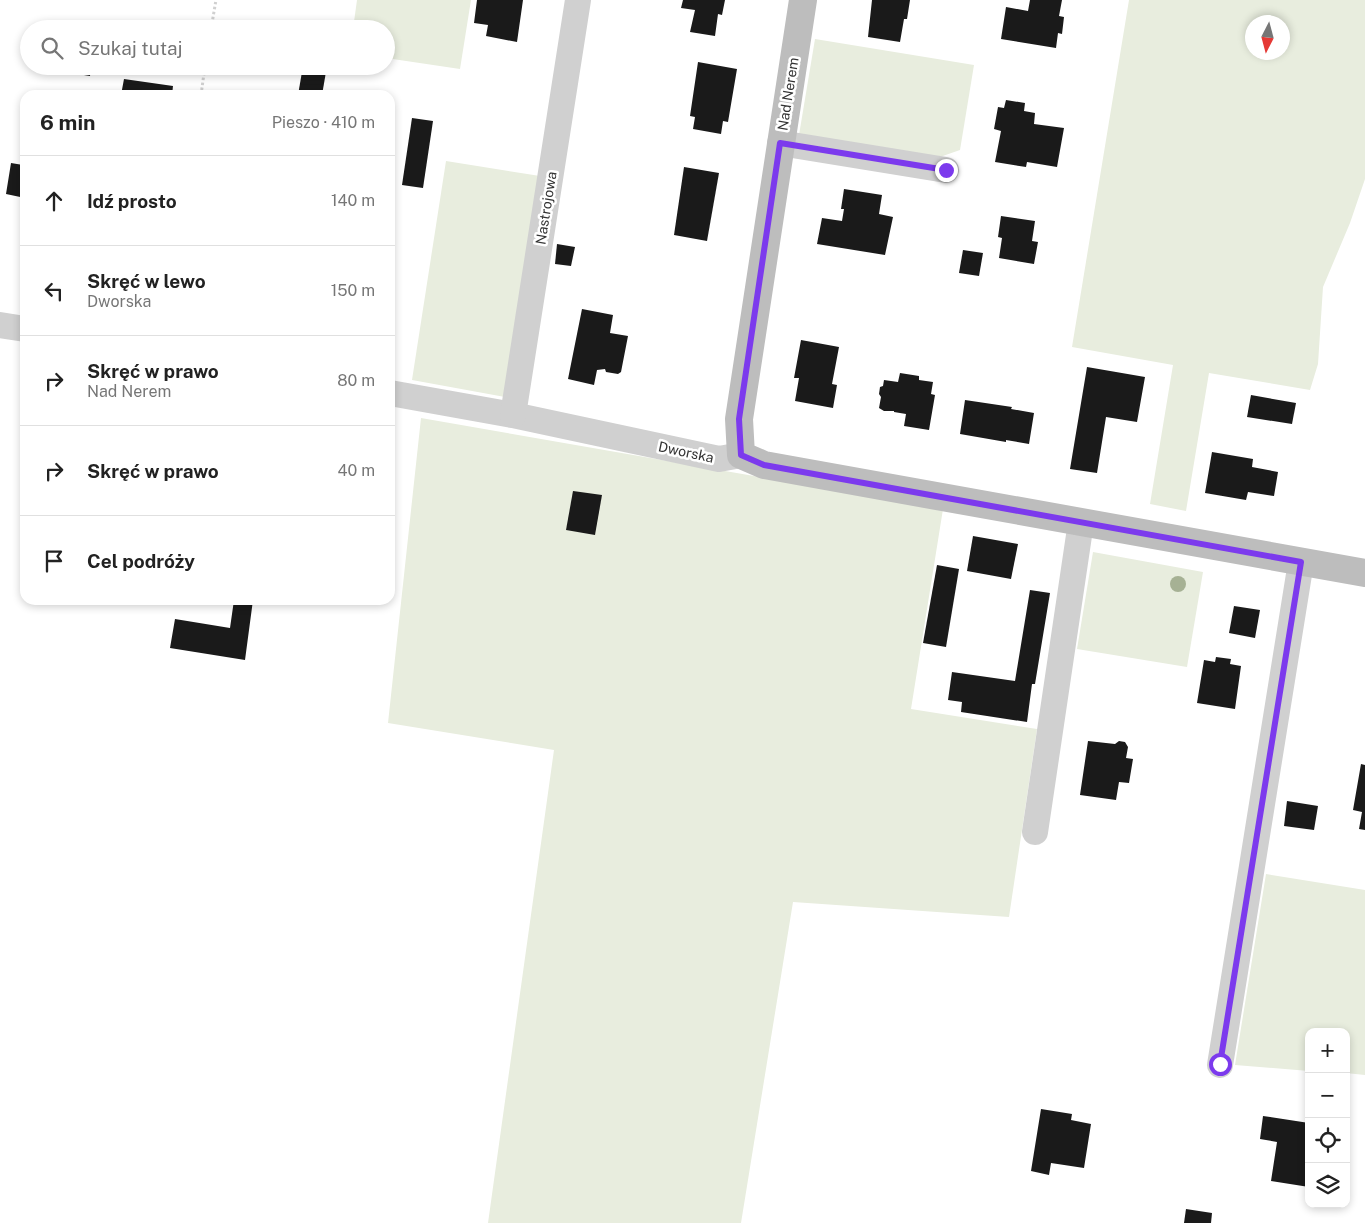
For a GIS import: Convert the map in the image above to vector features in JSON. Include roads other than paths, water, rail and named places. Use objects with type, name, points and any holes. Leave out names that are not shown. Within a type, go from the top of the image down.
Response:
[{"type":"street","name":"Nastrojowa","points":[[513,415],[578,0]]},
{"type":"street","name":"Nad Nerem","points":[[741,455],[739,419],[803,0]]},
{"type":"street","points":[[780,143],[946,170]]},
{"type":"street","points":[[0,325],[20,328]]},
{"type":"street","name":"Dworska","points":[[395,394],[513,415],[719,459],[741,455]]},
{"type":"street","points":[[741,455],[764,465],[1365,573]]},
{"type":"street","points":[[1035,832],[1081,522]]},
{"type":"street","points":[[1220,1064],[1301,562]]}]
